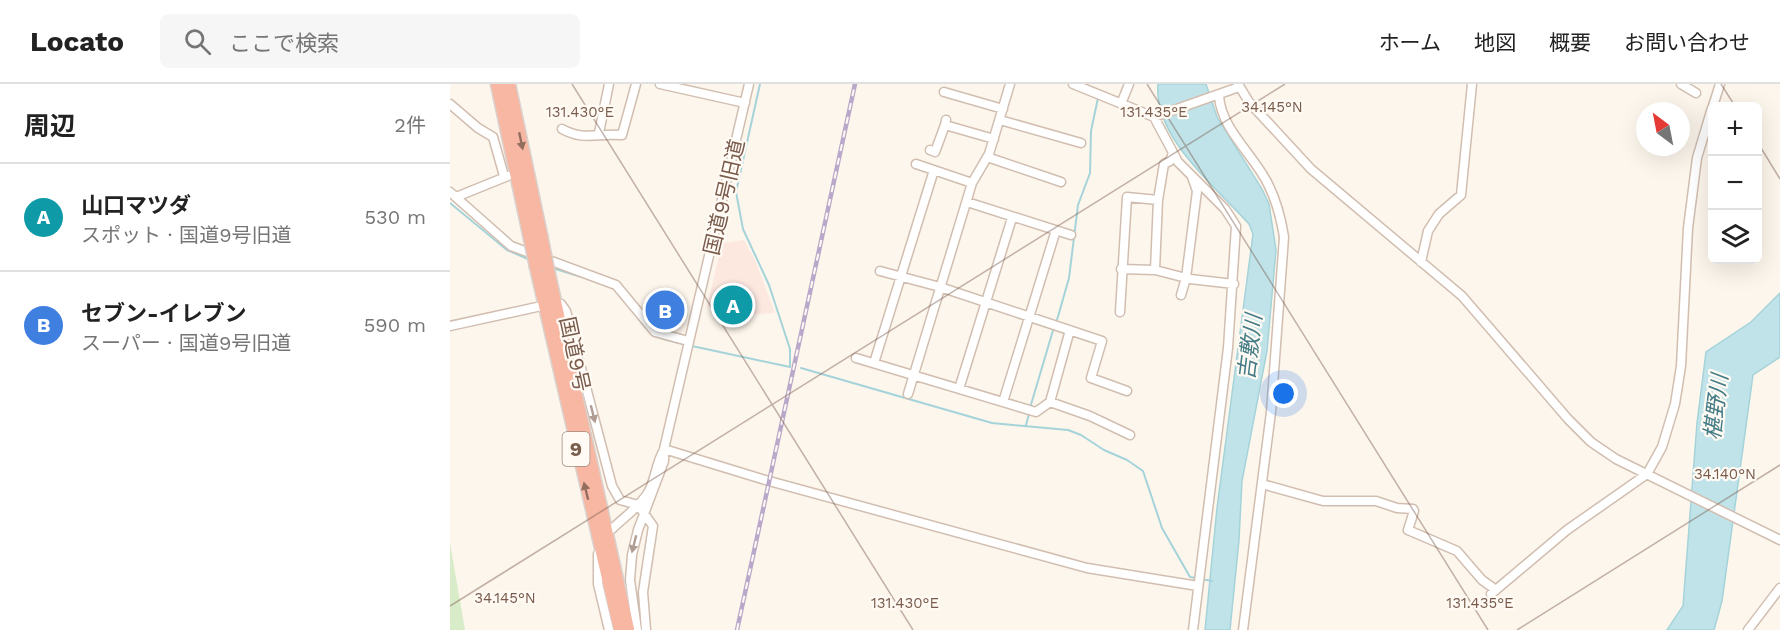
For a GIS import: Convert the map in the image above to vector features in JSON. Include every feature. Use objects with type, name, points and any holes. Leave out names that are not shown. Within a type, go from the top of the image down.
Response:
[{"type":"highway","name":"国道9号","points":[[497,84],[510,175],[535,235]]},
{"type":"highway","name":"国道9号","points":[[509,84],[535,235],[620,630]]},
{"type":"highway","name":"国道9号","points":[[550,304],[628,630]]},
{"type":"street","points":[[599,133],[609,84]]},
{"type":"street","points":[[562,129],[578,138],[599,133],[622,135],[636,84]]},
{"type":"street","points":[[660,84],[745,103]]},
{"type":"street","name":"国道9号旧道","points":[[637,630],[630,566],[634,543],[664,461],[664,449],[688,341],[749,84]]},
{"type":"street","points":[[908,394],[972,183],[987,158],[1010,84]]},
{"type":"street","points":[[1073,84],[1093,88],[1121,104],[1157,116],[1219,96],[1239,85],[1249,102],[1311,169],[1462,296],[1547,395],[1591,442],[1650,476],[1780,540]]},
{"type":"street","points":[[1121,104],[1129,84]]},
{"type":"street","points":[[1421,262],[1428,231],[1439,214],[1461,195],[1472,84]]},
{"type":"street","points":[[1681,84],[1696,93]]},
{"type":"street","points":[[1715,102],[1720,84]]},
{"type":"street","points":[[944,92],[1003,109]]},
{"type":"street","points":[[1219,96],[1225,120],[1268,183],[1280,210],[1285,256],[1271,412],[1243,630]]},
{"type":"street","points":[[450,104],[478,128],[493,137],[510,175],[453,194],[511,246],[616,285],[654,332],[688,341]]},
{"type":"street","points":[[1157,116],[1173,153],[1225,208],[1236,226],[1234,284],[1193,630]]},
{"type":"street","points":[[1000,120],[1081,143]]},
{"type":"street","points":[[935,152],[946,123],[994,139]]},
{"type":"street","points":[[1262,484],[1323,501],[1376,501],[1397,508],[1413,509],[1408,530],[1456,551],[1494,592],[1567,530],[1650,476],[1662,447],[1675,404],[1685,330],[1688,228],[1697,158],[1708,123]]},
{"type":"street","points":[[1155,270],[1158,200],[1164,164],[1170,161],[1173,153]]},
{"type":"street","points":[[987,158],[1061,182]]},
{"type":"street","points":[[916,164],[972,183]]},
{"type":"street","points":[[874,363],[934,170]]},
{"type":"street","points":[[1181,295],[1186,278],[1197,191],[1191,174]]},
{"type":"street","points":[[1120,312],[1127,197],[1158,200]]},
{"type":"street","points":[[967,202],[1071,235]]},
{"type":"street","points":[[959,389],[1012,218]]},
{"type":"street","points":[[1003,402],[1056,230]]},
{"type":"street","points":[[1121,269],[1155,270],[1186,278],[1234,284]]},
{"type":"street","points":[[880,271],[1030,315],[1102,341],[1091,378],[1127,391]]},
{"type":"street","points":[[450,326],[550,304],[561,304],[566,311],[615,494],[625,504],[638,505],[653,526],[643,592],[646,630]]},
{"type":"street","points":[[856,357],[1036,412],[1050,402],[1070,330]]},
{"type":"street","points":[[1050,402],[1090,416],[1130,435]]},
{"type":"street","points":[[664,449],[762,479],[1087,568],[1198,585]]},
{"type":"street","name":"国道9号旧道","points":[[612,529],[638,505],[650,490],[658,458],[664,449]]},
{"type":"street","points":[[598,554],[598,584],[609,630]]},
{"type":"street","points":[[1748,630],[1780,588]]},
{"type":"shaded area","points":[[744,240],[755,260],[775,313],[745,315],[707,307],[722,243]]},
{"type":"green space","points":[[450,543],[465,630],[450,630]]},
{"type":"water","name":"吉敷川","points":[[1158,84],[1206,84],[1217,117],[1269,204],[1276,250],[1267,351],[1242,481],[1230,630],[1205,630],[1217,508],[1253,234],[1249,224],[1205,178],[1176,143],[1159,104]]},
{"type":"water","name":"椹野川","points":[[1780,293],[1780,357],[1753,375],[1722,601],[1714,630],[1667,630],[1683,606],[1697,423],[1706,352],[1751,322]]},
{"type":"waterway","points":[[692,346],[790,367],[790,349],[769,285],[743,229],[736,192],[760,84]]},
{"type":"waterway","points":[[1057,320],[1069,278],[1078,205],[1090,173],[1091,131],[1098,98]]},
{"type":"waterway","points":[[450,203],[507,250],[530,260]]},
{"type":"waterway","points":[[552,268],[595,281]]},
{"type":"waterway","points":[[639,319],[658,337],[684,344]]},
{"type":"waterway","points":[[1030,408],[1054,327]]},
{"type":"waterway","points":[[801,368],[992,423],[1068,430],[1081,435],[1143,471],[1162,528],[1190,577],[1212,581]]},
{"type":"waterway","points":[[1026,425],[1029,414]]},
{"type":"railway","points":[[737,630],[855,84]]},
{"type":"place","name":"山口マツダ","points":[[733,305]]},
{"type":"place","name":"セブン-イレブン","points":[[665,310]]}]
